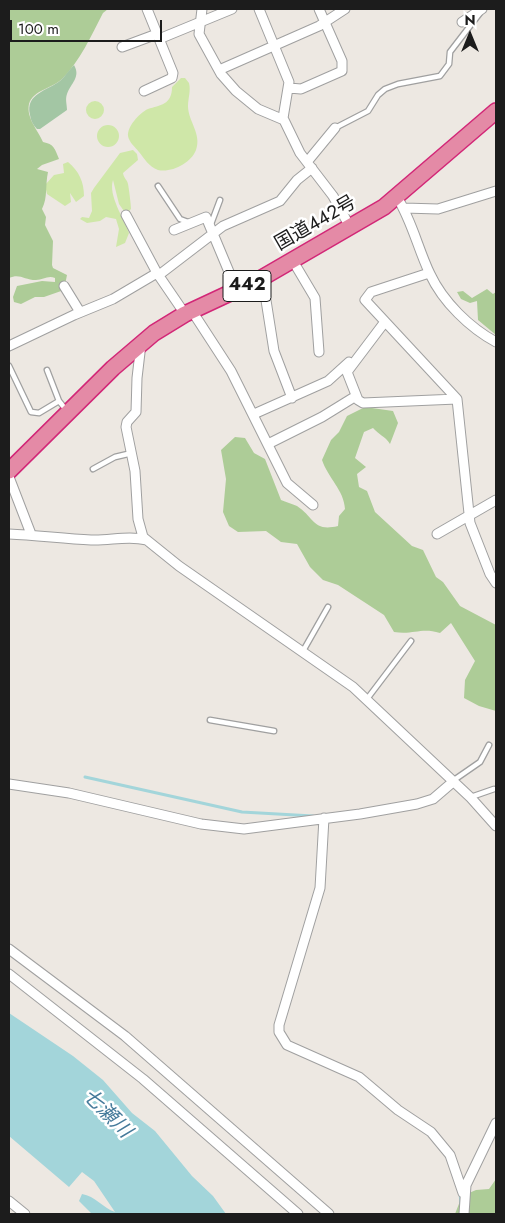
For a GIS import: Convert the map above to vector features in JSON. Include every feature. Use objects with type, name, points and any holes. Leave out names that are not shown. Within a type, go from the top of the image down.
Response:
[{"type":"highway","name":"国道442号","points":[[9,470],[64,407],[141,344],[188,313],[237,291],[293,261],[384,207],[400,202],[496,111]]},
{"type":"street","points":[[144,91],[172,78],[173,73],[146,9]]},
{"type":"street","points":[[202,9],[200,37],[219,70],[236,91],[253,105],[266,114],[284,120]]},
{"type":"street","points":[[122,47],[200,22],[232,9]]},
{"type":"street","points":[[259,9],[288,79],[289,88],[283,109],[284,120],[310,165],[333,196],[350,227]]},
{"type":"street","points":[[289,88],[301,89],[342,71],[342,62],[319,9]]},
{"type":"street","points":[[219,70],[325,22],[345,9]]},
{"type":"street","points":[[462,22],[482,9]]},
{"type":"street","points":[[9,346],[80,312],[113,299],[158,274],[212,230],[280,201],[310,165],[335,128]]},
{"type":"street","points":[[400,202],[438,209],[496,191]]},
{"type":"street","points":[[400,202],[429,273],[459,313],[477,330],[496,342]]},
{"type":"street","points":[[126,215],[158,274],[231,371],[287,483],[312,505]]},
{"type":"street","points":[[174,230],[206,217],[237,291]]},
{"type":"street","points":[[293,261],[315,298],[319,352]]},
{"type":"street","points":[[429,273],[368,293],[365,303],[457,399],[468,516],[471,529],[492,566],[496,583]]},
{"type":"street","points":[[258,280],[265,294],[274,351],[292,398]]},
{"type":"street","points":[[64,286],[80,312]]},
{"type":"street","points":[[384,323],[356,358],[347,374],[356,396],[363,403],[457,399]]},
{"type":"street","points":[[141,344],[136,378],[136,412],[126,425],[132,453],[140,533],[179,566],[303,651],[367,698],[471,797],[496,826]]},
{"type":"street","points":[[254,414],[328,382],[352,359],[356,358]]},
{"type":"street","points":[[268,444],[322,417],[356,396]]},
{"type":"street","points":[[9,470],[31,534]]},
{"type":"street","points":[[437,534],[496,500]]},
{"type":"street","points":[[9,534],[31,534],[93,541],[136,538],[146,540]]},
{"type":"street","points":[[9,784],[69,793],[201,824],[244,829],[381,811],[423,802],[437,796],[454,781]]},
{"type":"street","points":[[324,818],[320,888],[281,1016],[279,1032],[287,1045],[359,1077],[404,1114],[431,1132],[450,1155],[463,1193],[464,1214]]},
{"type":"street","points":[[9,949],[125,1036],[329,1214]]},
{"type":"street","points":[[9,974],[143,1079],[298,1214]]},
{"type":"street","points":[[463,1193],[496,1124]]},
{"type":"street","points":[[9,1201],[25,1214]]},
{"type":"lane","points":[[335,128],[368,111],[376,98],[385,90],[398,84],[440,76],[449,64],[450,52],[482,9]]},
{"type":"lane","points":[[158,186],[180,219],[186,222],[193,221]]},
{"type":"lane","points":[[212,230],[220,200]]},
{"type":"lane","points":[[9,366],[31,412],[39,413],[54,402],[64,407]]},
{"type":"lane","points":[[47,370],[64,407]]},
{"type":"lane","points":[[93,469],[115,457],[132,453]]},
{"type":"lane","points":[[303,651],[328,607]]},
{"type":"lane","points":[[367,698],[411,641]]},
{"type":"lane","points":[[210,720],[274,731]]},
{"type":"lane","points":[[454,781],[480,762],[489,745]]},
{"type":"lane","points":[[471,797],[494,789]]},
{"type":"green space","points":[[9,9],[108,9],[103,13],[85,48],[68,72],[58,82],[35,95],[29,104],[29,114],[33,124],[43,142],[50,144],[54,148],[59,159],[42,165],[37,169],[48,172],[45,200],[42,209],[46,217],[45,225],[53,241],[52,265],[53,268],[67,275],[64,290],[44,297],[35,297],[21,304],[14,302],[13,297],[17,286],[42,281],[55,282],[55,278],[32,280],[16,276],[9,278]]},
{"type":"green space","points":[[74,65],[76,77],[66,96],[67,110],[40,129],[37,129],[30,117],[29,108],[31,102],[39,93],[61,80]]},
{"type":"green space","points":[[181,78],[185,78],[189,83],[188,106],[197,138],[196,150],[190,159],[180,166],[169,170],[158,170],[149,165],[132,144],[128,132],[134,121],[141,114],[168,101],[172,87]]},
{"type":"green space","points":[[95,101],[101,104],[104,110],[101,116],[95,119],[89,116],[86,110],[89,104]]},
{"type":"green space","points":[[108,125],[116,128],[119,136],[116,144],[108,147],[100,144],[97,136],[100,128]]},
{"type":"green space","points":[[133,150],[137,154],[138,160],[123,173],[128,184],[131,207],[126,214],[119,204],[113,180],[112,186],[115,200],[129,233],[125,243],[116,247],[119,229],[116,219],[106,217],[100,221],[87,223],[80,219],[82,217],[89,218],[92,211],[91,193],[120,153]]},
{"type":"green space","points":[[68,162],[80,177],[84,196],[76,202],[70,193],[71,202],[65,206],[47,194],[45,185],[54,175],[64,173],[63,164]]},
{"type":"green space","points":[[487,289],[493,294],[496,292],[496,335],[478,320],[477,301],[470,303],[461,299],[457,292],[463,291],[472,298]]},
{"type":"green space","points":[[365,407],[393,411],[398,423],[390,444],[373,428],[364,432],[355,458],[366,467],[357,474],[359,487],[367,491],[375,512],[412,546],[423,550],[436,577],[443,582],[460,606],[496,625],[496,711],[479,706],[464,698],[465,680],[475,661],[451,623],[440,633],[433,631],[394,632],[384,615],[338,585],[323,580],[310,567],[297,544],[281,542],[266,531],[238,532],[229,526],[223,512],[226,479],[221,450],[235,437],[245,438],[254,453],[265,459],[281,500],[297,506],[319,525],[324,527],[338,526],[339,516],[345,509],[344,502],[322,460],[331,440],[339,432],[347,416]]},
{"type":"green space","points":[[496,1179],[496,1214],[455,1214],[462,1196],[476,1190],[489,1189]]},
{"type":"water","name":"七瀬川","points":[[9,1013],[73,1056],[103,1080],[132,1113],[155,1131],[192,1176],[213,1196],[226,1214],[92,1214],[79,1201],[82,1194],[91,1197],[115,1212],[94,1181],[82,1172],[69,1187],[9,1136]]},
{"type":"waterway","points":[[85,777],[242,812],[313,816]]},
{"type":"waterway","points":[[460,1192],[461,1205]]}]
